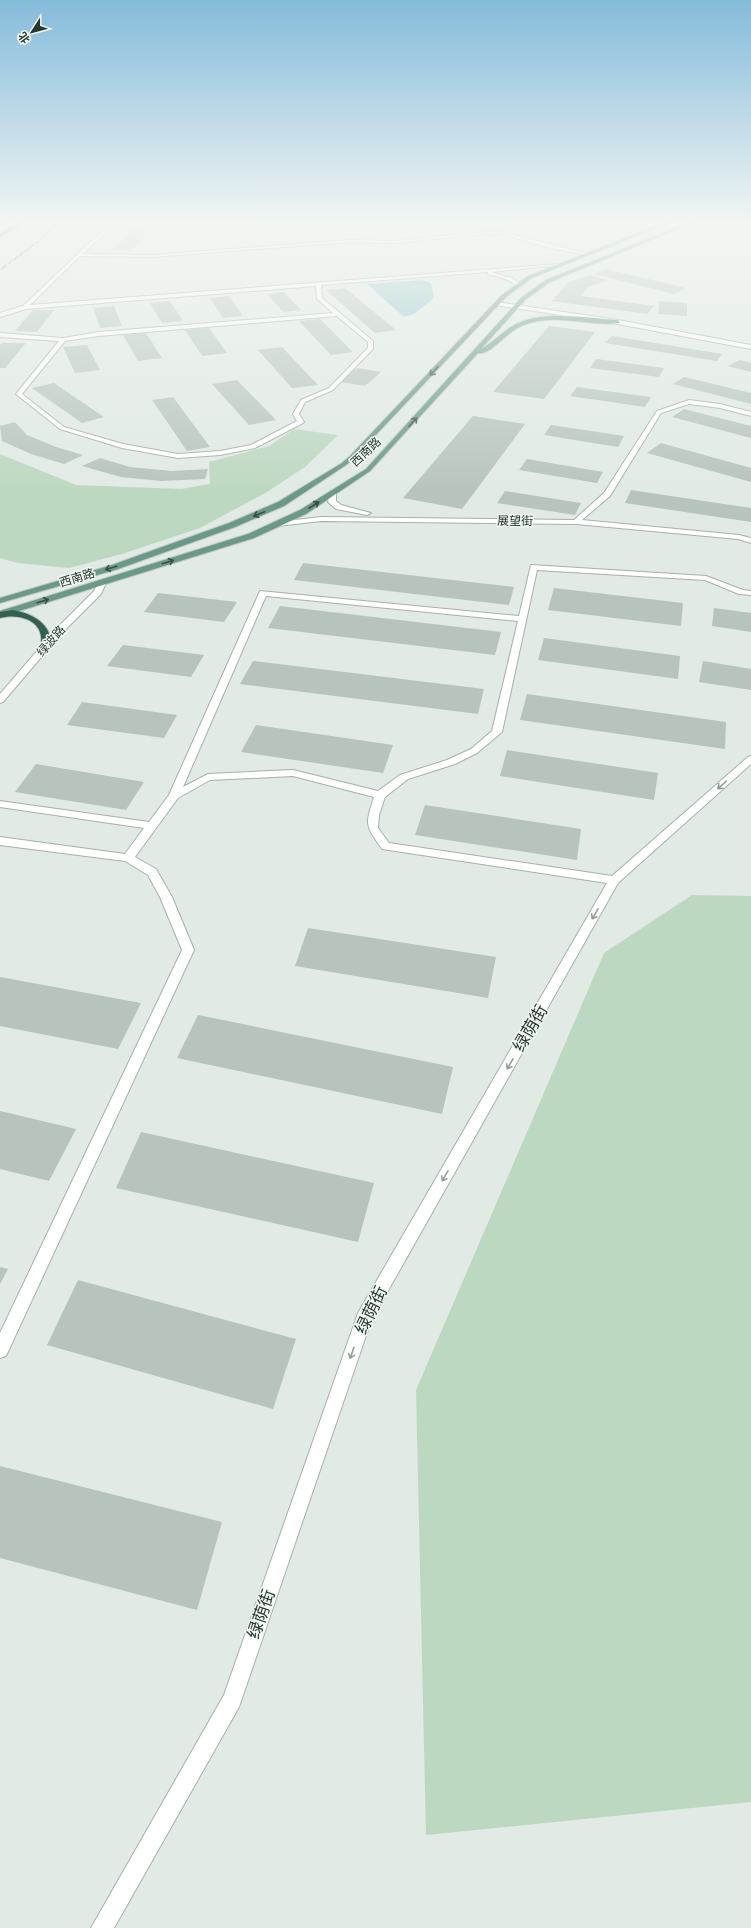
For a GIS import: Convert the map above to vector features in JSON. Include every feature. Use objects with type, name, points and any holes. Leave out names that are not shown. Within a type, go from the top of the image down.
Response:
[{"type":"highway","points":[[2,614],[27,617],[42,627],[46,633],[47,641],[43,650]]},
{"type":"main road","name":"西南路","points":[[0,601],[115,567],[232,525],[281,504],[344,464],[352,457],[489,312]]},
{"type":"main road","name":"西南路","points":[[2,614],[251,536],[303,512],[368,470],[512,312]]},
{"type":"main road","points":[[471,358],[496,343],[513,328],[530,321],[553,318],[618,322]]},
{"type":"street","points":[[63,340],[19,394],[62,428],[122,446],[178,456],[220,453],[253,447],[301,422],[296,414],[303,401],[331,389],[371,348],[371,342],[336,312]]},
{"type":"street","points":[[550,312],[618,322],[751,347]]},
{"type":"street","points":[[0,335],[63,340],[99,334],[339,314]]},
{"type":"street","points":[[576,522],[606,494],[659,412],[690,402],[720,406],[751,414]]},
{"type":"street","points":[[333,493],[332,502],[339,508],[381,515],[440,520]]},
{"type":"street","name":"展望街","points":[[278,524],[320,519],[576,522],[739,537],[751,541]]},
{"type":"street","points":[[614,880],[386,846],[373,828],[374,815],[380,795],[404,777],[451,762],[474,751],[497,732],[534,567],[706,578],[742,592],[751,593]]},
{"type":"street","name":"绿波路","points":[[0,700],[58,632],[98,592],[102,583]]},
{"type":"street","points":[[128,858],[174,796],[263,594],[522,619]]},
{"type":"street","name":"绿荫街","points":[[102,1928],[232,1700],[364,1318],[614,880],[751,759]]},
{"type":"street","points":[[174,796],[208,777],[293,774],[380,795]]},
{"type":"street","points":[[0,804],[151,826]]},
{"type":"street","points":[[0,841],[128,858],[152,872],[166,896],[188,950],[0,1350]]},
{"type":"green space","points":[[294,429],[338,435],[305,467],[267,492],[200,528],[122,554],[69,568],[18,563],[0,558],[0,454],[76,485],[181,489],[210,484],[209,462],[269,446]]},
{"type":"green space","points":[[692,895],[751,896],[751,1802],[426,1835],[416,1390],[604,953]]},
{"type":"water","points":[[398,312],[417,312],[414,314],[404,317]]},
{"type":"building","points":[[31,312],[52,312],[37,332],[15,331]]},
{"type":"building","points":[[94,312],[116,312],[122,326],[100,328]]},
{"type":"building","points":[[155,312],[177,312],[183,321],[162,323]]},
{"type":"building","points":[[219,312],[240,312],[243,316],[223,318]]},
{"type":"building","points":[[351,312],[374,312],[396,330],[375,333]]},
{"type":"building","points":[[632,312],[649,312],[647,314]]},
{"type":"building","points":[[658,312],[687,312],[687,316],[658,314]]},
{"type":"building","points":[[320,319],[353,352],[331,355],[299,321]]},
{"type":"building","points":[[549,326],[595,332],[544,399],[493,392]]},
{"type":"building","points":[[209,328],[227,353],[202,356],[185,330]]},
{"type":"building","points":[[146,333],[162,358],[138,361],[123,335]]},
{"type":"building","points":[[612,336],[722,354],[717,361],[605,343]]},
{"type":"building","points":[[2,343],[26,343],[5,368],[0,368],[0,345]]},
{"type":"building","points":[[87,345],[100,370],[75,373],[63,347]]},
{"type":"building","points":[[282,347],[318,385],[292,388],[258,350]]},
{"type":"building","points":[[596,359],[664,368],[659,377],[590,368]]},
{"type":"building","points":[[740,360],[751,363],[751,372],[728,366]]},
{"type":"building","points":[[357,368],[381,372],[365,386],[340,382]]},
{"type":"building","points":[[684,377],[751,393],[751,404],[673,384]]},
{"type":"building","points":[[237,380],[276,420],[249,425],[212,384]]},
{"type":"building","points":[[54,383],[104,417],[82,423],[32,388]]},
{"type":"building","points":[[577,387],[651,397],[645,407],[570,396]]},
{"type":"building","points":[[173,397],[210,447],[187,451],[152,400]]},
{"type":"building","points":[[684,409],[751,426],[751,438],[672,417]]},
{"type":"building","points":[[473,416],[525,424],[462,509],[403,498]]},
{"type":"building","points":[[15,422],[27,435],[56,447],[83,455],[64,464],[31,454],[2,441],[0,426]]},
{"type":"building","points":[[551,425],[624,436],[618,447],[544,435]]},
{"type":"building","points":[[661,443],[751,468],[751,482],[647,453]]},
{"type":"building","points":[[100,458],[130,467],[172,471],[208,469],[205,479],[161,481],[121,477],[82,466]]},
{"type":"building","points":[[527,459],[603,472],[597,483],[519,470]]},
{"type":"building","points":[[631,490],[751,508],[751,522],[625,503]]},
{"type":"building","points":[[505,491],[581,503],[575,515],[497,503]]},
{"type":"building","points":[[303,563],[514,587],[509,605],[294,580]]},
{"type":"building","points":[[554,588],[683,603],[681,626],[548,610]]},
{"type":"building","points":[[158,593],[237,602],[224,622],[144,612]]},
{"type":"building","points":[[280,606],[501,632],[495,655],[268,628]]},
{"type":"building","points":[[714,608],[751,613],[751,632],[712,626]]},
{"type":"building","points":[[544,638],[680,656],[678,679],[538,660]]},
{"type":"building","points":[[123,645],[204,655],[191,677],[107,666]]},
{"type":"building","points":[[253,661],[484,689],[478,714],[240,684]]},
{"type":"building","points":[[703,661],[751,669],[751,690],[699,682]]},
{"type":"building","points":[[527,694],[726,722],[725,749],[520,720]]},
{"type":"building","points":[[82,702],[177,715],[164,738],[67,725]]},
{"type":"building","points":[[256,725],[393,745],[383,773],[241,752]]},
{"type":"building","points":[[507,750],[658,773],[654,800],[500,776]]},
{"type":"building","points":[[36,764],[144,782],[126,810],[15,792]]},
{"type":"building","points":[[425,805],[581,829],[577,860],[415,835]]},
{"type":"building","points":[[308,928],[496,957],[488,998],[295,966]]},
{"type":"building","points":[[0,977],[141,1003],[118,1049],[0,1026]]},
{"type":"building","points":[[198,1015],[453,1067],[442,1114],[177,1058]]},
{"type":"building","points":[[0,1111],[76,1129],[49,1181],[0,1169]]},
{"type":"building","points":[[141,1132],[374,1183],[358,1242],[116,1188]]},
{"type":"building","points":[[0,1267],[8,1269],[0,1284]]},
{"type":"building","points":[[78,1280],[296,1339],[273,1409],[47,1345]]},
{"type":"building","points":[[0,1466],[222,1522],[197,1610],[0,1558]]}]
